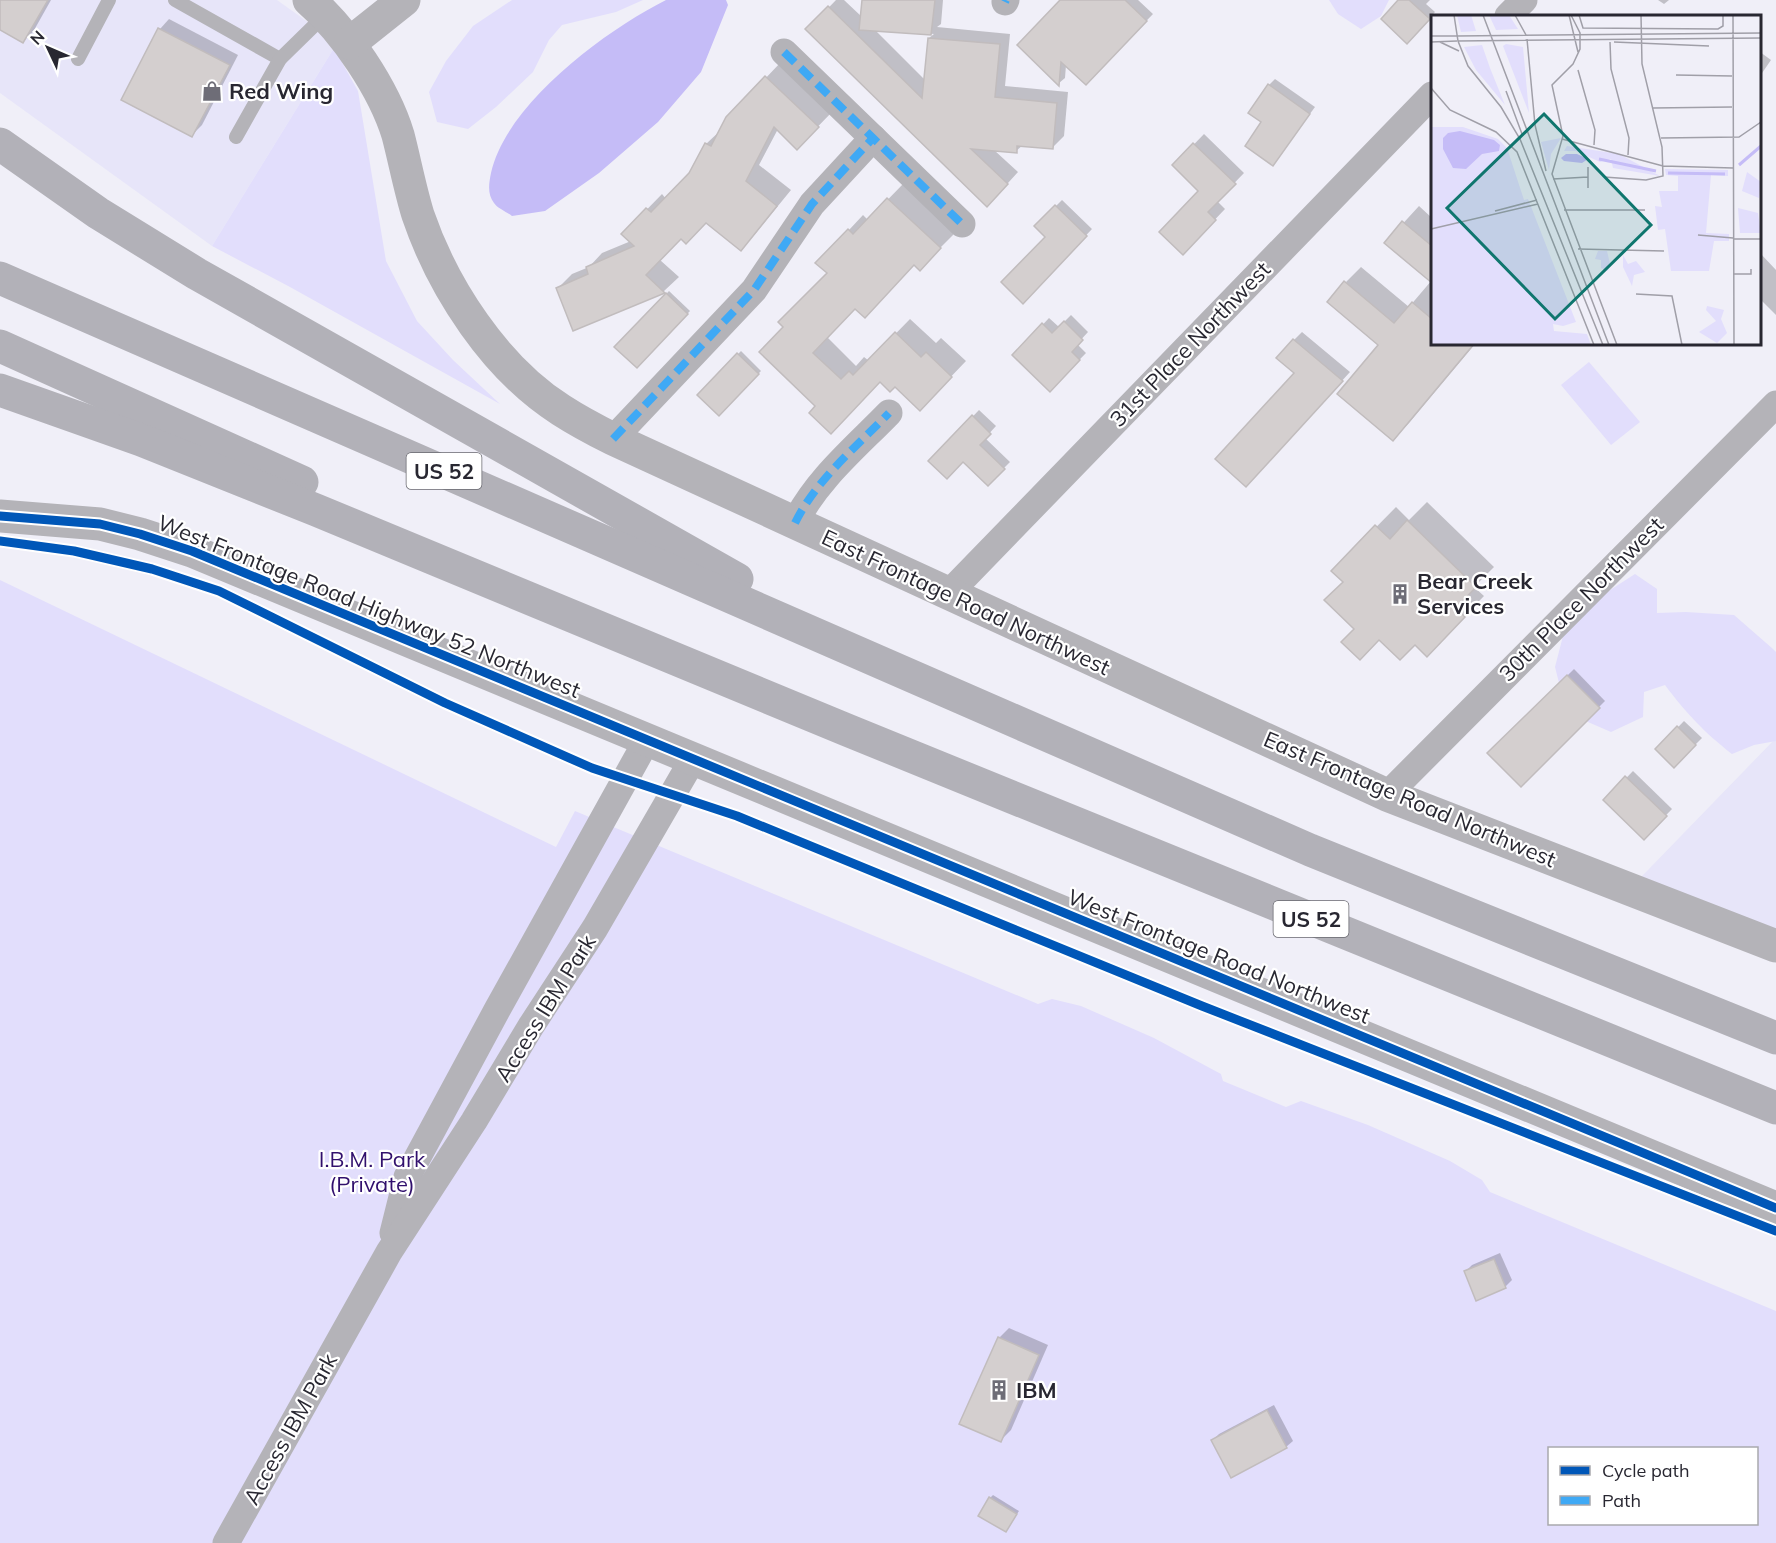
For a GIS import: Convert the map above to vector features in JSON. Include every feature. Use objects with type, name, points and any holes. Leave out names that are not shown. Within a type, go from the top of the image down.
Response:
[{"type":"highway","points":[[0,144],[98,213],[197,274],[888,665]]},
{"type":"highway","name":"US 52","points":[[0,278],[1310,850],[1776,1038]]},
{"type":"highway","name":"US 52","points":[[0,346],[847,730],[1776,1108]]},
{"type":"highway","points":[[0,390],[141,440],[847,730]]},
{"type":"street","points":[[350,44],[405,0]]},
{"type":"street","points":[[1509,15],[1524,0]]},
{"type":"street","name":"East Frontage Road Northwest","points":[[317,7],[350,44],[387,106],[398,135],[419,215],[438,263],[474,327],[526,382],[560,409],[612,439],[1387,795],[1776,946]]},
{"type":"street","points":[[784,52],[962,224]]},
{"type":"street","name":"31st Place Northwest","points":[[948,594],[1431,96]]},
{"type":"street","points":[[612,439],[754,290],[812,204],[873,138]]},
{"type":"street","name":"30th Place Northwest","points":[[1387,795],[1776,404]]},
{"type":"street","points":[[795,523],[804,504],[819,486],[889,413]]},
{"type":"street","name":"West Frontage Road Highway 52 Northwest","points":[[0,516],[100,524],[192,551],[647,740]]},
{"type":"street","name":"West Frontage Road Northwest","points":[[647,740],[1776,1208]]},
{"type":"street","name":"Access IBM Park","points":[[389,1252],[407,1177],[496,1010],[647,740]]},
{"type":"street","name":"Access IBM Park","points":[[226,1543],[389,1252],[474,1122],[531,1026],[595,928],[693,759]]},
{"type":"lane","points":[[78,59],[109,0]]},
{"type":"lane","points":[[175,0],[280,59]]},
{"type":"lane","points":[[236,137],[280,59],[317,7]]},
{"type":"shaded area","points":[[0,0],[277,0],[312,25],[334,48],[212,246],[0,93]]},
{"type":"shaded area","points":[[666,0],[726,0],[728,5],[701,72],[658,122],[599,173],[545,211],[512,216],[497,207],[489,192],[491,173],[500,147],[516,121],[537,96],[588,50],[615,30]]},
{"type":"shaded area","points":[[1776,738],[1776,946],[1629,889],[1649,869]]},
{"type":"green space","points":[[512,0],[643,0],[616,12],[562,25],[549,40],[533,72],[496,107],[468,129],[437,122],[429,92],[446,61],[473,26]]},
{"type":"green space","points":[[1329,0],[1389,0],[1381,16],[1361,29],[1338,14]]},
{"type":"green space","points":[[334,48],[358,91],[386,261],[417,321],[453,360],[500,404],[212,246]]},
{"type":"green space","points":[[1589,362],[1640,422],[1611,445],[1561,385]]},
{"type":"green space","points":[[1635,574],[1657,589],[1657,613],[1734,615],[1776,652],[1776,741],[1754,745],[1732,754],[1696,722],[1665,685],[1644,692],[1643,717],[1611,732],[1581,719],[1564,703],[1555,667],[1563,636],[1604,594]]},
{"type":"green space","name":"I.B.M. Park (Private)","points":[[0,580],[556,847],[575,811],[1038,1004],[1052,999],[1081,1006],[1154,1038],[1221,1074],[1223,1081],[1286,1107],[1301,1101],[1368,1125],[1450,1161],[1482,1180],[1490,1192],[1776,1311],[1776,1543],[0,1543]]},
{"type":"building","points":[[0,0],[48,0],[23,43],[0,30]]},
{"type":"building","points":[[862,0],[935,0],[931,35],[859,30]]},
{"type":"building","points":[[1060,0],[1125,0],[1147,21],[1086,85],[1061,62],[1059,86],[1017,45]]},
{"type":"building","points":[[1398,0],[1409,0],[1430,19],[1407,44],[1381,19]]},
{"type":"building","points":[[828,6],[922,98],[928,38],[1000,44],[995,97],[1057,103],[1053,149],[1017,146],[1017,153],[971,149],[1008,184],[987,207],[805,29]]},
{"type":"building","points":[[158,28],[230,65],[192,137],[121,100]]},
{"type":"building","points":[[765,76],[819,127],[797,150],[774,127],[746,181],[777,206],[741,251],[706,223],[686,244],[681,239],[646,275],[665,293],[573,331],[556,288],[588,274],[586,267],[634,246],[621,234],[646,208],[651,212],[689,173],[705,143],[711,146],[726,117]]},
{"type":"building","points":[[1268,84],[1310,114],[1273,166],[1245,146],[1261,122],[1248,113]]},
{"type":"building","points":[[1193,143],[1236,184],[1208,212],[1216,220],[1183,255],[1159,232],[1198,191],[1172,165]]},
{"type":"building","points":[[887,198],[941,248],[920,271],[914,265],[865,318],[855,309],[813,353],[841,379],[849,371],[853,375],[895,332],[921,357],[926,352],[952,377],[920,411],[895,387],[890,392],[880,382],[831,434],[809,413],[815,406],[759,352],[783,327],[778,322],[827,273],[815,263],[848,229],[853,234]]},
{"type":"building","points":[[1055,205],[1087,236],[1023,304],[1001,282],[1045,237],[1034,226]]},
{"type":"building","points":[[1402,221],[1431,245],[1431,282],[1384,243]]},
{"type":"building","points":[[1344,281],[1394,323],[1412,302],[1431,318],[1431,345],[1473,345],[1393,441],[1337,394],[1378,345],[1327,302]]},
{"type":"building","points":[[666,293],[688,314],[637,368],[614,347]]},
{"type":"building","points":[[1064,321],[1083,340],[1072,352],[1080,360],[1050,392],[1012,355],[1042,323],[1052,333]]},
{"type":"building","points":[[1293,339],[1343,381],[1246,487],[1215,459],[1294,373],[1276,358]]},
{"type":"building","points":[[737,353],[759,374],[719,416],[697,395]]},
{"type":"building","points":[[972,415],[991,434],[980,445],[1005,469],[988,486],[963,462],[947,479],[928,461]]},
{"type":"building","name":"Bear Creek Services","points":[[1407,520],[1476,587],[1456,608],[1465,617],[1427,657],[1415,645],[1400,660],[1379,640],[1360,660],[1341,642],[1354,629],[1324,600],[1343,582],[1331,571],[1375,525],[1390,539]]},
{"type":"building","points":[[1567,675],[1600,708],[1521,787],[1487,753]]},
{"type":"building","points":[[1677,726],[1696,745],[1674,768],[1655,749]]},
{"type":"building","points":[[1625,776],[1667,816],[1644,840],[1603,800]]},
{"type":"building","points":[[1494,1259],[1506,1288],[1476,1301],[1464,1271]]},
{"type":"building","name":"IBM","points":[[998,1337],[1039,1355],[1001,1442],[959,1424]]},
{"type":"building","points":[[1267,1410],[1287,1448],[1231,1478],[1211,1440]]},
{"type":"building","points":[[989,1497],[1017,1514],[1006,1532],[978,1516]]},
{"type":"marked path","points":[[784,52],[962,224]]},
{"type":"marked path","points":[[613,439],[754,290],[812,204],[873,138]]},
{"type":"marked path","points":[[795,523],[825,478],[889,413]]},
{"type":"cycle path","points":[[0,516],[100,524],[192,551],[1776,1208]]},
{"type":"cycle path","points":[[0,541],[74,551],[152,569],[219,591],[445,703],[592,768],[737,816],[1202,1006],[1776,1231]]},
{"type":"place","name":"Red Wing","points":[[212,91]]},
{"type":"place","name":"Bear Creek Services","points":[[1400,594]]},
{"type":"place","name":"IBM","points":[[999,1390]]}]
